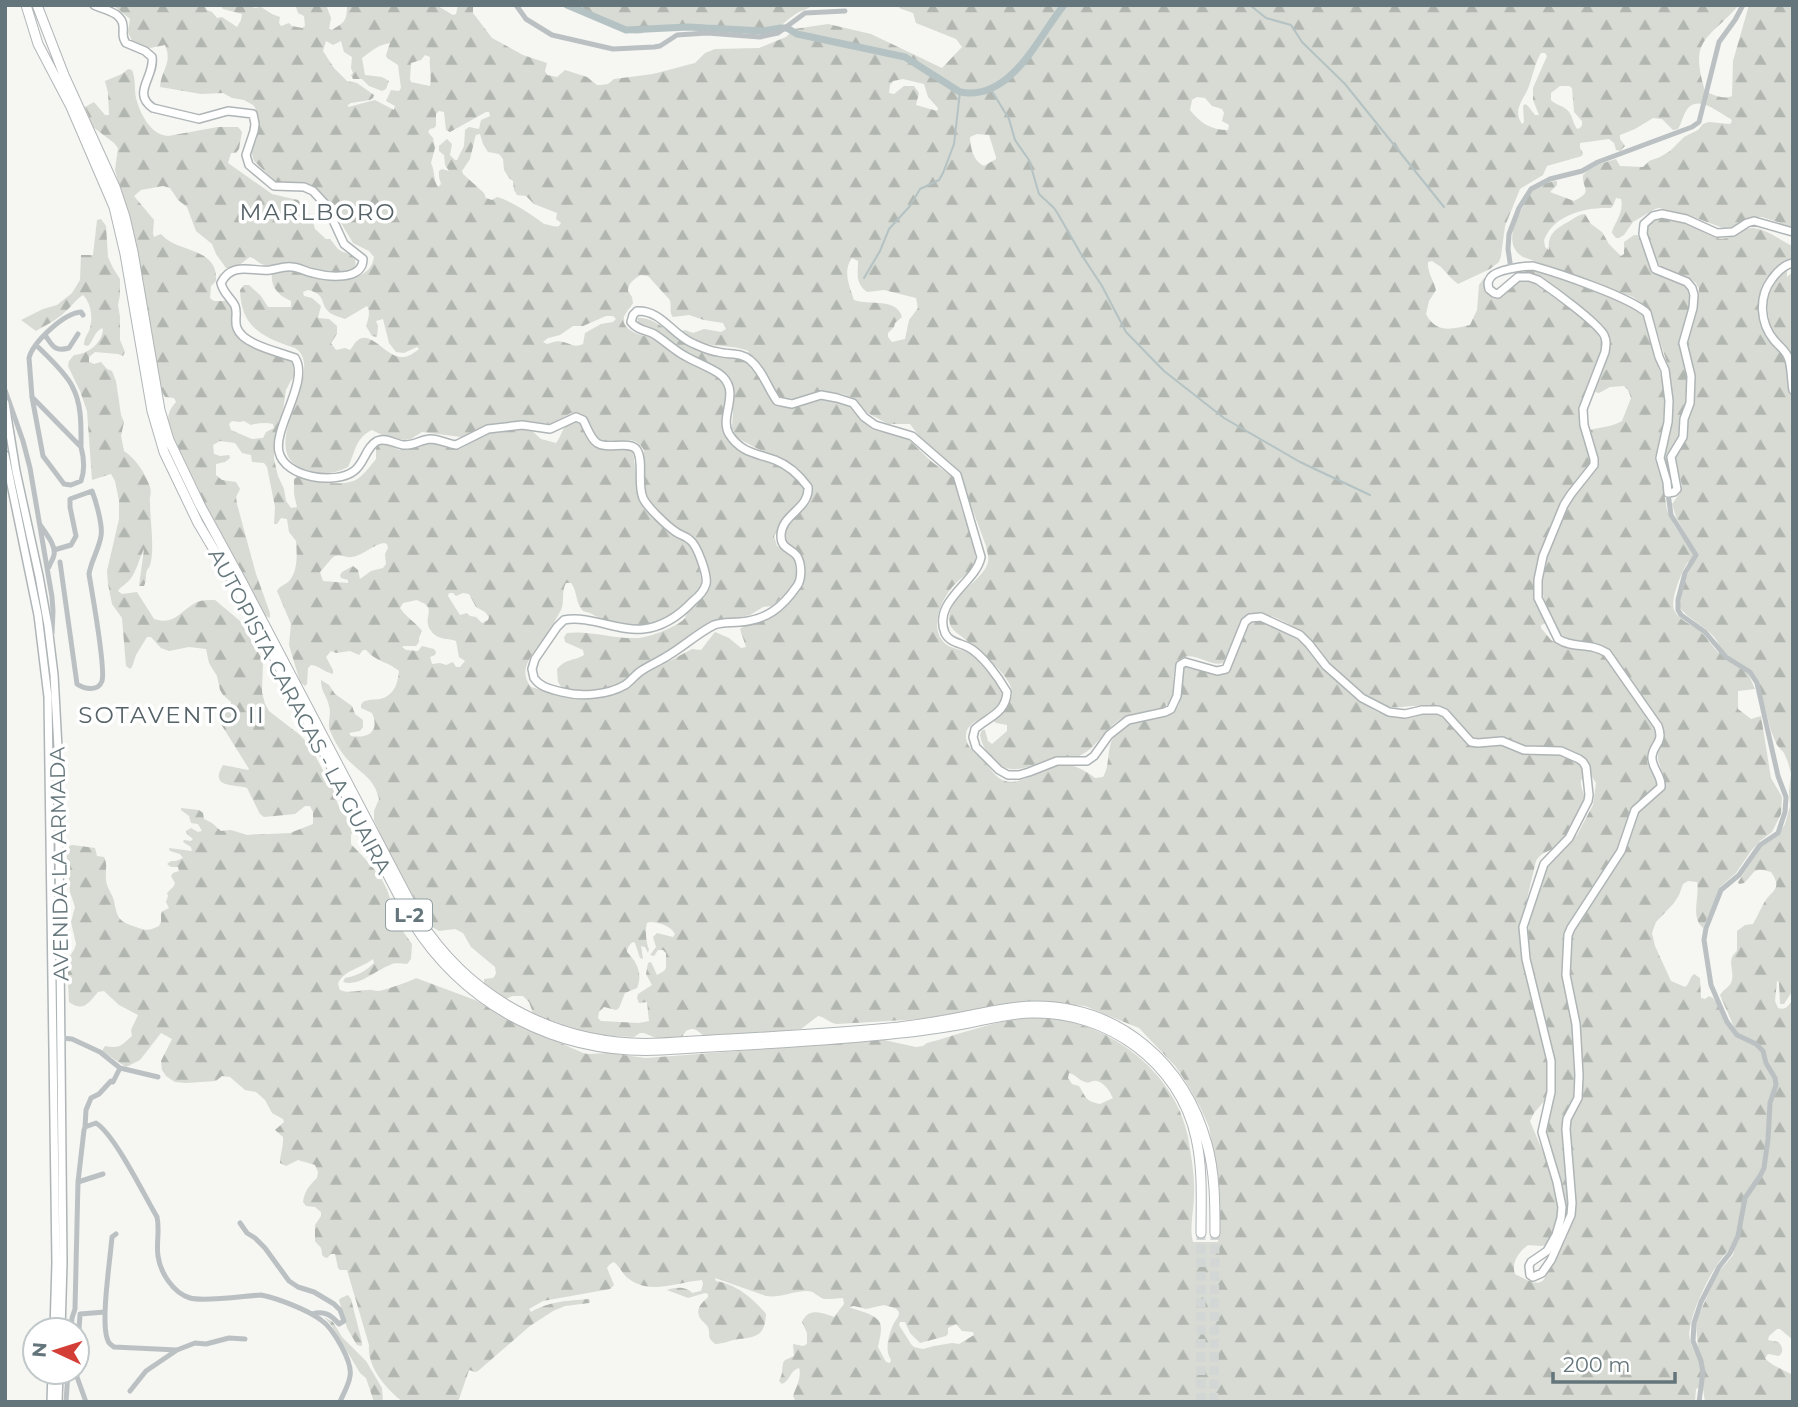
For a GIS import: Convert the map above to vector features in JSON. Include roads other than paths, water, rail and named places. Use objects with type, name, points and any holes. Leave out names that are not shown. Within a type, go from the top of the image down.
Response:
[{"type":"highway","name":"AUTOPISTA CARACAS - LA GUAIRA","points":[[26,5],[38,44],[71,107],[114,208],[125,254],[152,411],[164,452],[198,523],[249,609],[413,923],[445,965],[469,988],[500,1010],[525,1023],[562,1038],[613,1049],[654,1051],[885,1035],[1013,1014],[1069,1016],[1093,1023],[1127,1039],[1147,1054],[1184,1102],[1193,1125],[1199,1154],[1201,1233]]},
{"type":"highway","name":"AUTOPISTA CARACAS - LA GUAIRA","points":[[37,5],[64,75],[121,205],[133,252],[160,410],[172,449],[419,919],[455,966],[489,993],[528,1017],[576,1035],[625,1043],[884,1028],[923,1024],[1023,1006],[1060,1008],[1095,1017],[1130,1034],[1151,1049],[1171,1070],[1190,1099],[1210,1158],[1214,1185],[1214,1233]]},
{"type":"main road","points":[[94,5],[118,16],[123,24],[122,35],[126,43],[152,57],[152,69],[143,91],[148,105],[199,120],[228,111],[253,114],[254,127],[246,155],[249,164],[274,186],[304,187],[313,191],[326,205],[344,244],[363,258],[361,268],[348,275],[313,273],[292,267],[269,270],[243,268],[225,276],[221,283],[235,305],[236,325],[241,335],[255,344],[295,358],[298,363],[299,372],[292,401],[278,444],[279,454],[288,466],[305,475],[338,477],[358,468],[370,448],[380,440],[411,445],[429,439],[456,445],[488,429],[522,425],[550,429],[576,417],[583,420],[598,443],[606,446],[632,446],[636,449],[644,500],[671,528],[693,542],[702,564],[705,584],[700,594],[678,616],[646,629],[583,620],[561,622],[533,665],[534,678],[542,686],[565,693],[580,694],[606,692],[619,687],[715,625],[747,621],[773,613],[796,588],[800,579],[799,561],[795,553],[781,543],[781,534],[785,521],[807,499],[808,487],[786,466],[753,454],[738,444],[726,427],[730,393],[725,378],[682,355],[654,334],[634,326],[631,322],[633,315],[637,311],[645,311],[659,317],[694,344],[747,357],[764,376],[777,401],[792,404],[821,395],[853,403],[870,423],[912,436],[957,475],[981,557],[976,570],[951,600],[944,617],[944,629],[950,639],[977,654],[1007,692],[1003,706],[995,716],[975,729],[973,737],[976,747],[1004,773],[1019,775],[1057,761],[1090,760],[1110,735],[1128,720],[1171,709],[1177,696],[1182,663],[1188,662],[1217,671],[1226,669],[1245,622],[1257,617],[1302,637],[1326,666],[1362,698],[1384,710],[1400,714],[1438,710],[1445,713],[1471,742],[1502,741],[1524,750],[1561,751],[1583,762],[1587,772],[1588,801],[1569,838],[1544,864],[1523,928],[1526,959],[1551,1061],[1551,1092],[1542,1136],[1562,1207],[1560,1224],[1550,1247],[1530,1266],[1530,1275],[1533,1277],[1542,1273],[1551,1260],[1572,1210],[1566,1129],[1567,1119],[1578,1098],[1579,1075],[1576,1024],[1566,975],[1569,931],[1621,851],[1635,810],[1662,784],[1652,758],[1660,737],[1658,726],[1607,653],[1594,646],[1568,644],[1558,639],[1537,593],[1541,563],[1564,505],[1594,465],[1584,425],[1583,409],[1605,352],[1605,336],[1594,324],[1533,278],[1518,277],[1496,294],[1488,285],[1491,276],[1511,269],[1537,267],[1615,296],[1647,313],[1665,370],[1669,401],[1667,429],[1660,458],[1668,493],[1674,492],[1677,489],[1671,457],[1683,438],[1684,419],[1690,403],[1691,376],[1684,344],[1694,295],[1687,282],[1655,269],[1643,228],[1650,218],[1662,214],[1686,219],[1724,234],[1750,222],[1793,232]]},
{"type":"main road","points":[[1793,263],[1783,267],[1769,282],[1762,304],[1769,332],[1789,360],[1793,390]]},
{"type":"main road","name":"AVENIDA LA ARMADA","points":[[5,403],[51,648],[58,748],[60,1263],[55,1316]]},
{"type":"main road","name":"AVENIDA LA ARMADA","points":[[5,455],[38,615],[48,697],[61,1316]]},
{"type":"street","points":[[516,5],[526,19],[552,35],[613,49],[660,46],[677,35],[707,33],[760,37],[778,33],[805,13],[845,11]]},
{"type":"street","points":[[1511,269],[1508,249],[1511,226],[1531,188],[1550,179],[1581,171],[1699,122],[1719,42],[1744,5]]},
{"type":"street","points":[[36,345],[70,382],[81,417],[84,474],[81,481],[71,485],[64,484],[43,456],[32,397],[29,358],[36,345],[71,313],[77,311],[83,315]]},
{"type":"street","points":[[46,335],[54,347],[61,350],[69,348],[78,334]]},
{"type":"street","points":[[5,390],[30,468],[53,611],[51,648]]},
{"type":"street","points":[[32,397],[81,447]]},
{"type":"street","points":[[30,468],[43,456]]},
{"type":"street","points":[[54,550],[71,545],[76,536],[70,499],[92,491],[101,531],[89,575],[102,663],[102,682],[97,687],[87,689],[77,684],[60,562]]},
{"type":"street","points":[[1668,493],[1671,515],[1696,555],[1685,573],[1678,610],[1705,632],[1726,657],[1754,676],[1786,801],[1778,833],[1760,845],[1739,875],[1721,890],[1704,936],[1711,985],[1727,1022],[1737,1035],[1756,1044],[1763,1051],[1776,1086],[1769,1106],[1764,1168],[1745,1198],[1738,1236],[1704,1295],[1694,1323],[1693,1341],[1703,1372],[1699,1402]]},
{"type":"street","points":[[39,523],[54,550],[48,570]]},
{"type":"street","points":[[61,1038],[72,1039],[100,1052],[120,1068],[158,1077]]},
{"type":"street","points":[[78,1316],[78,1182],[86,1110],[91,1098],[113,1082],[120,1068]]},
{"type":"street","points":[[85,1126],[96,1123],[99,1125],[126,1162],[157,1217],[159,1264],[171,1284],[190,1298],[270,1296],[324,1322],[350,1364],[350,1376],[340,1402]]},
{"type":"street","points":[[78,1182],[103,1174]]},
{"type":"street","points":[[240,1223],[247,1233],[265,1248],[289,1281],[334,1304],[340,1310],[344,1321],[339,1324],[322,1312],[312,1314]]},
{"type":"street","points":[[116,1234],[112,1237],[105,1312],[109,1343],[114,1347],[177,1350]]},
{"type":"street","points":[[60,1263],[77,1263]]},
{"type":"street","points":[[78,1312],[105,1312]]},
{"type":"street","points":[[76,1316],[78,1312]]},
{"type":"street","points":[[130,1391],[146,1371],[177,1350],[195,1343],[206,1344],[229,1338],[245,1339]]},
{"type":"waterway","points":[[567,5],[626,30],[688,27],[763,31],[787,28],[797,34],[905,57],[960,92],[978,92],[994,87],[1008,77],[1033,49],[1064,5]]},
{"type":"waterway","points":[[1250,5],[1266,18],[1291,25],[1302,42],[1345,84],[1444,207],[1435,196]]},
{"type":"waterway","points":[[990,88],[1009,119],[1015,140],[1029,160],[1039,194],[1058,214],[1102,286],[1126,332],[1164,371],[1224,418],[1300,462],[1370,495]]},
{"type":"waterway","points":[[864,278],[889,229],[910,206],[920,189],[939,180],[943,173],[954,144],[960,92]]},
{"type":"tunnel","points":[[1201,1233],[1201,1402]]},
{"type":"tunnel","points":[[1214,1402],[1215,1233]]},
{"type":"district","name":"MARLBORO","points":[[318,212]]},
{"type":"district","name":"SOTAVENTO II","points":[[172,715]]}]
